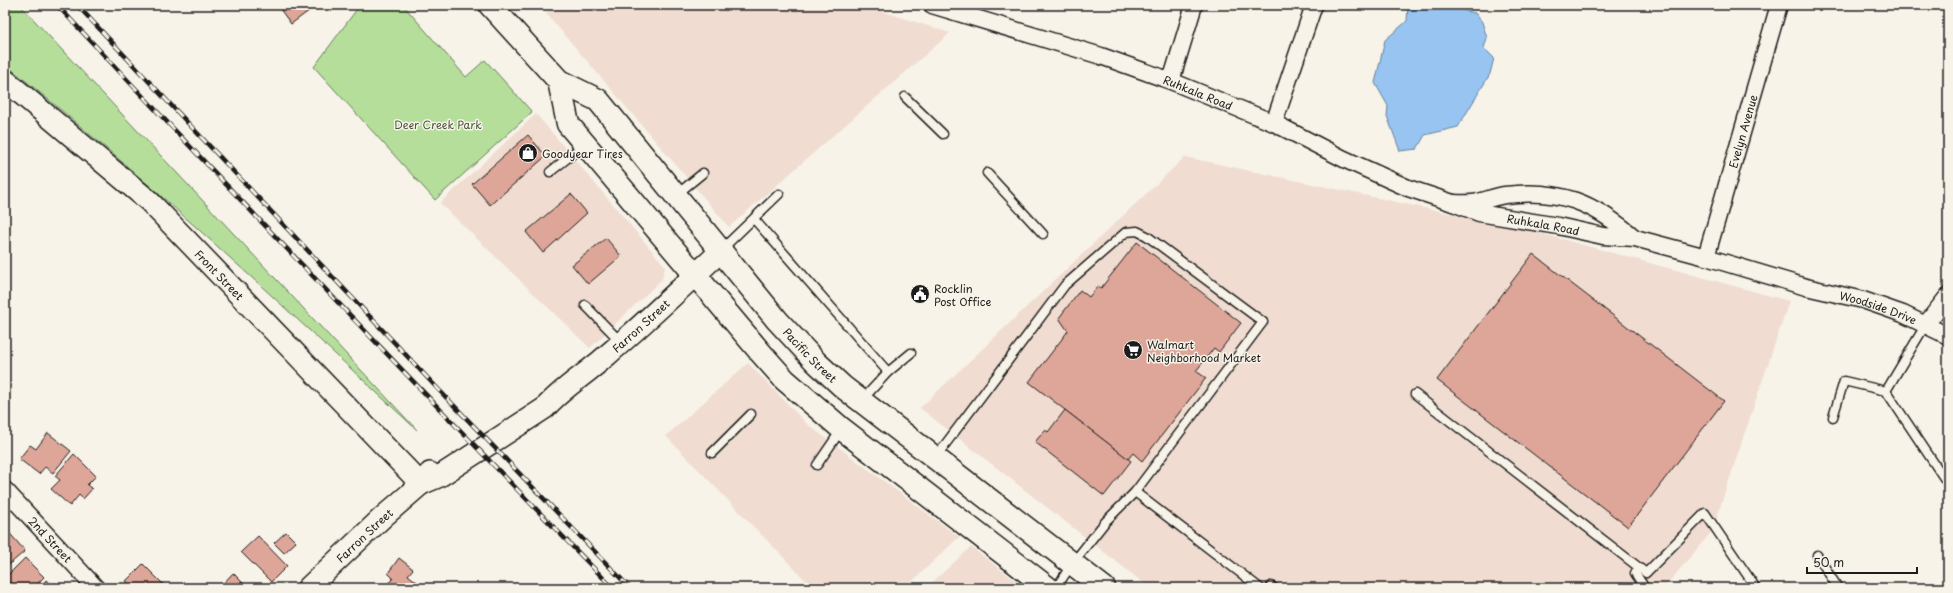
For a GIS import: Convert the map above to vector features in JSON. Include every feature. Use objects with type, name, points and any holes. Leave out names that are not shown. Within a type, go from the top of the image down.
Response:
[{"type":"main road","name":"Pacific Street","points":[[490,5],[559,81],[598,100],[722,250],[777,320],[812,358],[843,387],[1104,588]]},
{"type":"main road","points":[[559,81],[568,124],[695,275],[786,380],[842,429],[1048,588]]},
{"type":"street","name":"Ruhkala Road","points":[[932,5],[1101,56],[1171,81],[1274,123],[1344,159],[1408,188],[1479,213],[1558,226],[1603,236],[1635,238],[1706,257]]},
{"type":"street","points":[[1171,81],[1194,5]]},
{"type":"street","points":[[1274,123],[1314,5]]},
{"type":"street","name":"Evelyn Avenue","points":[[1706,257],[1779,5]]},
{"type":"street","name":"Front Street","points":[[5,80],[149,201],[421,484]]},
{"type":"street","name":"Ruhkala Road","points":[[1453,203],[1477,202],[1503,195],[1556,195],[1602,212],[1635,238]]},
{"type":"street","name":"Farron Street","points":[[308,588],[383,517],[421,484],[440,476],[545,408],[555,396],[598,364],[622,343],[722,250]]},
{"type":"street","name":"Woodside Drive","points":[[1706,257],[1806,287],[1863,300],[1904,314],[1948,336]]},
{"type":"street","points":[[1926,324],[1948,296]]},
{"type":"street","name":"2nd Street","points":[[5,490],[96,588]]},
{"type":"lane","points":[[905,97],[943,134]]},
{"type":"lane","points":[[550,172],[585,144]]},
{"type":"lane","points":[[676,195],[703,173]]},
{"type":"lane","points":[[987,173],[1043,234]]},
{"type":"lane","points":[[722,250],[779,194]]},
{"type":"lane","points":[[754,219],[888,372]]},
{"type":"lane","points":[[935,458],[1065,285],[1126,232],[1137,231],[1147,236],[1263,322],[1134,492],[1106,521],[1072,564],[1056,588]]},
{"type":"lane","points":[[585,305],[622,343]]},
{"type":"lane","points":[[1886,391],[1926,324]]},
{"type":"lane","points":[[861,401],[888,372],[911,352]]},
{"type":"lane","points":[[1833,417],[1844,380],[1886,391],[1948,484]]},
{"type":"lane","points":[[1415,394],[1646,573],[1705,513],[1756,588]]},
{"type":"lane","points":[[712,453],[751,414]]},
{"type":"lane","points":[[817,465],[842,429]]},
{"type":"lane","points":[[1134,492],[1260,588]]},
{"type":"lane","points":[[1817,556],[1838,588]]},
{"type":"lane","points":[[1635,573],[1645,588]]},
{"type":"shaded area","points":[[553,5],[862,5],[950,33],[729,227],[546,13]]},
{"type":"shaded area","points":[[536,114],[665,266],[662,279],[590,348],[440,203]]},
{"type":"shaded area","points":[[1185,157],[1532,231],[1789,301],[1712,531],[1664,588],[1150,588],[920,408]]},
{"type":"shaded area","points":[[748,363],[807,424],[959,537],[905,588],[813,588],[666,436]]},
{"type":"shaded area","points":[[971,547],[1025,588],[926,588]]},
{"type":"green space","points":[[5,5],[20,5],[417,430],[163,197],[5,64]]},
{"type":"green space","name":"Deer Creek Park","points":[[360,5],[403,5],[466,77],[485,60],[532,112],[435,200],[314,67]]},
{"type":"water","points":[[1408,5],[1457,5],[1462,10],[1475,13],[1482,22],[1487,38],[1484,48],[1494,58],[1490,74],[1458,127],[1425,135],[1417,149],[1400,151],[1387,116],[1388,106],[1375,83],[1385,40],[1407,21]]},
{"type":"building","points":[[277,5],[317,5],[291,24]]},
{"type":"building","points":[[528,135],[546,156],[490,205],[472,184]]},
{"type":"building","points":[[571,194],[587,213],[543,253],[526,232]]},
{"type":"building","points":[[606,238],[621,256],[588,284],[572,265]]},
{"type":"building","name":"Walmart Neighborhood Market","points":[[1137,242],[1241,323],[1219,352],[1214,348],[1196,371],[1206,378],[1142,461],[1133,453],[1128,459],[1029,382],[1068,331],[1059,318],[1080,290],[1089,297],[1098,286],[1101,288]]},
{"type":"building","points":[[1533,254],[1724,401],[1628,527],[1437,380]]},
{"type":"building","points":[[1065,410],[1131,461],[1104,496],[1035,442],[1045,430],[1048,432]]},
{"type":"building","points":[[48,433],[71,451],[53,473],[45,467],[39,474],[19,459],[30,445],[36,449]]},
{"type":"building","points":[[74,454],[96,476],[87,485],[92,489],[83,499],[79,495],[70,506],[51,489],[60,480],[55,476]]},
{"type":"building","points":[[6,529],[25,551],[5,568],[5,530]]},
{"type":"building","points":[[286,532],[296,542],[284,553],[274,543]]},
{"type":"building","points":[[258,536],[287,566],[271,582],[241,552]]},
{"type":"building","points":[[25,558],[44,577],[33,588],[15,588],[5,578]]},
{"type":"building","points":[[399,558],[413,569],[408,575],[417,582],[412,588],[385,588],[393,578],[388,573]]},
{"type":"building","points":[[143,564],[167,588],[134,588],[126,581]]},
{"type":"building","points":[[233,573],[248,588],[219,588]]},
{"type":"building","points":[[46,580],[55,588],[40,588]]},
{"type":"railway","points":[[57,5],[334,298],[613,588]]},
{"type":"railway","points":[[77,5],[437,388],[630,588]]},
{"type":"place","name":"Goodyear Tires","points":[[528,153]]},
{"type":"place","name":"Rocklin Post Office","points":[[920,294]]},
{"type":"place","name":"Walmart Neighborhood Market","points":[[1133,350]]}]
